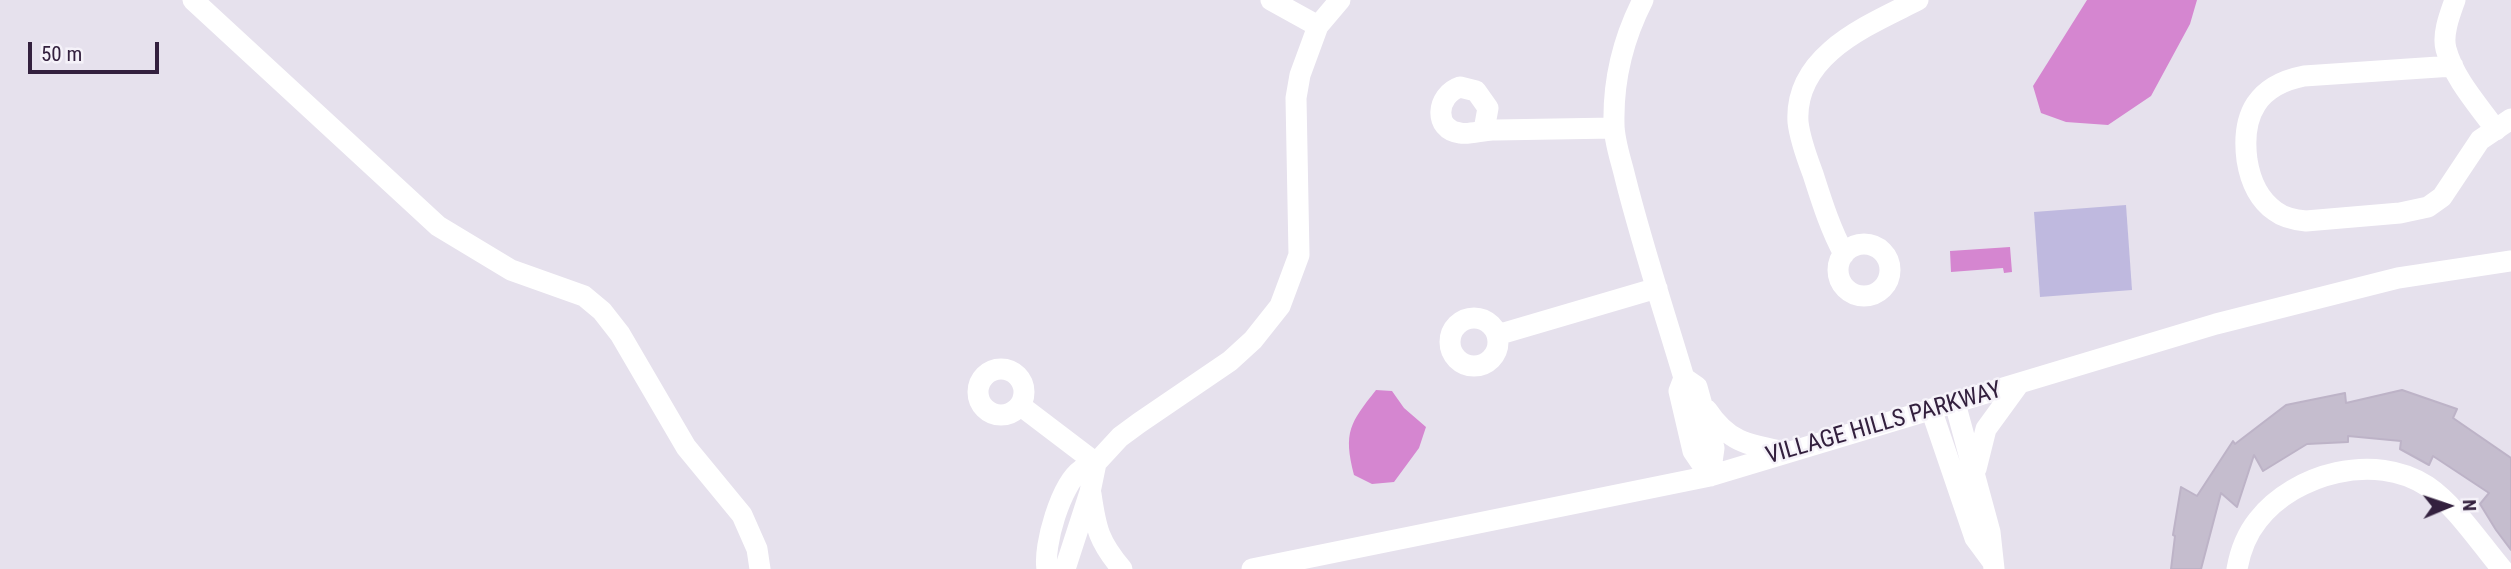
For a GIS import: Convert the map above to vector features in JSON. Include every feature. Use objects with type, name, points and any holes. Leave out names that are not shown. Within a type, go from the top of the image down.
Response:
[{"type":"street","points":[[193,0],[438,226],[511,270],[584,296],[602,311],[620,334],[686,447],[742,515],[757,549],[760,569]]},
{"type":"street","points":[[1271,0],[1318,26]]},
{"type":"street","points":[[1047,569],[1048,539],[1064,494],[1079,470],[1097,463],[1120,437],[1230,361],[1253,340],[1280,306],[1299,255],[1296,98],[1300,75],[1318,26],[1340,0]]},
{"type":"street","points":[[1643,0],[1626,38],[1620,62],[1615,89],[1614,128],[1631,198],[1684,378],[1679,391],[1693,451],[1710,476]]},
{"type":"street","points":[[1844,254],[1832,231],[1804,146],[1798,122],[1801,102],[1813,69],[1825,55],[1858,30],[1918,0]]},
{"type":"street","points":[[2453,66],[2304,76],[2287,80],[2272,88],[2259,100],[2251,113],[2246,130],[2249,170],[2263,201],[2276,213],[2306,221],[2414,211],[2428,207],[2442,197],[2480,140],[2504,125],[2463,84],[2445,47],[2447,27],[2455,0]]},
{"type":"street","points":[[1477,131],[1614,128]]},
{"type":"street","name":"VILLAGE HILLS PARKWAY","points":[[1252,569],[1710,476],[2242,318],[2398,278],[2511,261]]},
{"type":"street","points":[[1497,335],[1657,288]]},
{"type":"street","points":[[1684,378],[1697,387],[1701,399],[1714,448],[1710,476]]},
{"type":"street","points":[[1975,471],[1986,429],[2018,385]]},
{"type":"street","points":[[1701,399],[1718,428],[1739,441],[1788,453]]},
{"type":"street","points":[[1955,402],[1990,532],[1993,565]]},
{"type":"street","points":[[1021,406],[1097,463]]},
{"type":"street","points":[[1931,409],[1975,538],[1993,565]]},
{"type":"street","points":[[1065,569],[1097,463]]},
{"type":"street","points":[[2236,569],[2247,536],[2273,505],[2292,491],[2316,480],[2342,471],[2364,470],[2387,471],[2427,486],[2444,500],[2502,569]]},
{"type":"street","points":[[1090,492],[1097,531],[1108,552],[1122,569]]},
{"type":"shaded area","points":[[2087,0],[2197,0],[2190,24],[2151,96],[2108,125],[2066,122],[2041,113],[2033,86]]},
{"type":"shaded area","points":[[2126,205],[2132,290],[2040,297],[2034,212]]},
{"type":"shaded area","points":[[2010,247],[2012,272],[2004,273],[2003,268],[1951,272],[1950,251]]},
{"type":"shaded area","points":[[1376,390],[1392,391],[1404,408],[1426,427],[1419,448],[1394,482],[1372,484],[1354,475],[1349,438],[1360,411]]},
{"type":"building","points":[[2402,390],[2457,409],[2453,418],[2511,458],[2511,550],[2480,504],[2489,493],[2433,456],[2429,465],[2400,449],[2401,441],[2348,436],[2348,442],[2307,444],[2263,471],[2254,455],[2237,507],[2221,493],[2201,569],[2171,569],[2173,535],[2181,487],[2197,496],[2233,441],[2235,444],[2286,405],[2345,393],[2346,403]]}]
